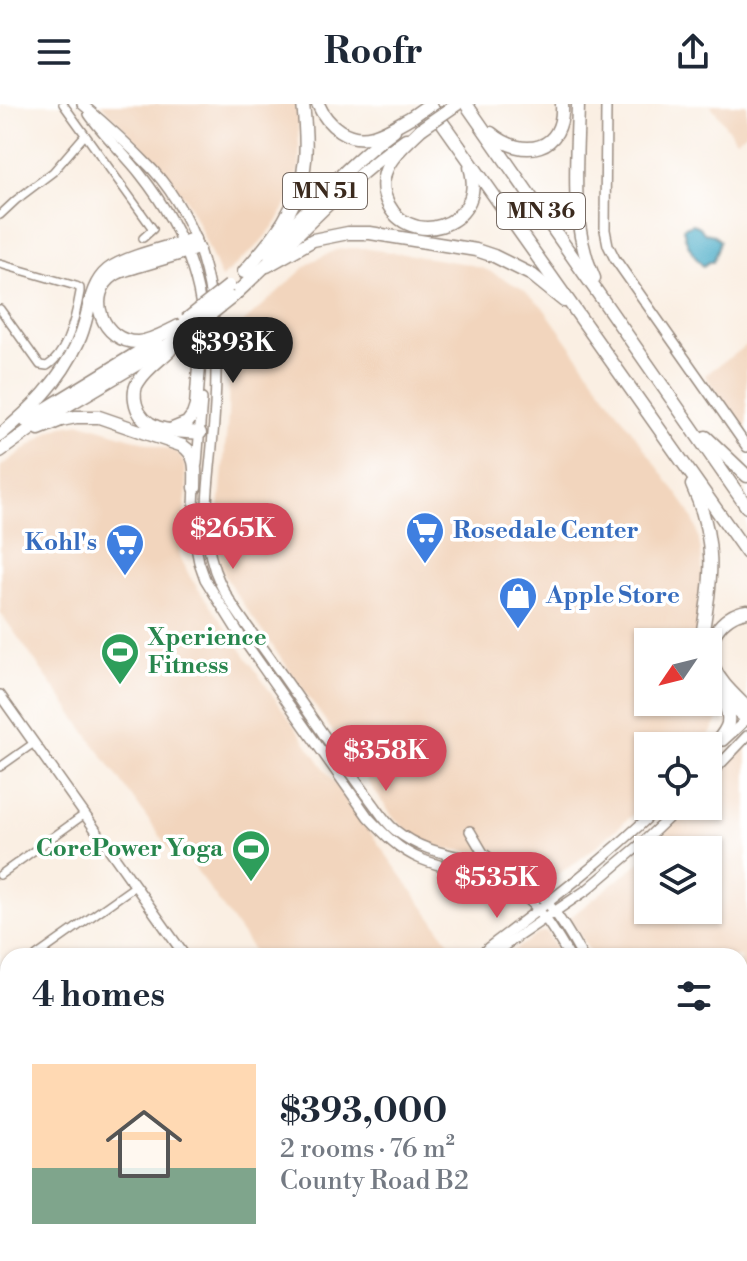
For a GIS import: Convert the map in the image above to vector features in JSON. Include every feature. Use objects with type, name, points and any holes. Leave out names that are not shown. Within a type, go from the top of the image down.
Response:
[{"type":"highway","points":[[244,272],[278,231],[295,199],[305,160],[303,104]]},
{"type":"highway","points":[[318,104],[330,124],[357,137],[373,135],[413,116]]},
{"type":"highway","name":"MN 51","points":[[230,292],[244,272],[346,169],[430,104]]},
{"type":"highway","name":"MN 36","points":[[430,104],[747,553]]},
{"type":"highway","name":"MN 51","points":[[0,451],[185,328],[267,266],[360,174],[457,104]]},
{"type":"highway","points":[[469,109],[489,131],[505,143],[521,149],[542,144],[555,133],[562,117],[562,104]]},
{"type":"highway","points":[[578,104],[577,219],[587,261],[609,309]]},
{"type":"highway","name":"MN 36","points":[[469,109],[747,507]]},
{"type":"highway","points":[[421,129],[393,158],[383,180],[387,201],[395,213],[409,224],[439,228],[462,214],[473,185],[466,157]]},
{"type":"highway","points":[[267,266],[313,240],[348,233],[370,233],[476,250],[532,275],[571,308],[599,342]]},
{"type":"highway","points":[[185,328],[147,340],[127,341],[105,325],[99,298],[105,284],[118,272],[190,245]]},
{"type":"highway","points":[[0,437],[35,405],[65,367],[86,324],[94,289],[102,276],[123,262],[190,245]]},
{"type":"highway","points":[[185,328],[139,380],[135,404],[141,416],[153,425],[206,438]]},
{"type":"highway","name":"MN 51","points":[[0,437],[185,328]]},
{"type":"highway","points":[[166,430],[187,423],[193,415],[204,336]]},
{"type":"highway","points":[[665,390],[717,449],[747,476]]},
{"type":"highway","points":[[21,436],[61,420],[88,416],[117,422],[189,450],[194,461],[195,488]]},
{"type":"highway","points":[[660,430],[691,482],[709,532],[711,581],[703,628]]},
{"type":"highway","points":[[142,433],[206,438]]},
{"type":"highway","points":[[747,611],[734,614],[720,624],[712,639],[711,654],[714,669],[747,708]]},
{"type":"highway","points":[[722,698],[747,719]]},
{"type":"highway","points":[[722,698],[730,718],[722,734]]},
{"type":"street","points":[[63,104],[153,229],[143,238]]},
{"type":"street","points":[[82,104],[155,193],[205,270],[214,321],[217,372],[195,488],[193,532],[199,562],[210,588],[368,817],[389,839],[423,860],[482,874],[522,894],[564,948]]},
{"type":"street","points":[[606,104],[605,230],[608,245],[747,447]]},
{"type":"street","points":[[0,215],[53,172],[85,135]]},
{"type":"street","points":[[190,245],[204,336],[207,541],[219,582],[249,629],[391,827],[433,852],[502,869]]},
{"type":"street","points":[[0,264],[80,288],[70,334],[53,362],[47,366],[40,365],[0,309]]},
{"type":"street","points":[[240,635],[249,629]]},
{"type":"street","points":[[0,695],[179,948]]},
{"type":"street","points":[[722,741],[747,719]]},
{"type":"street","points":[[722,762],[747,736]]},
{"type":"street","points":[[0,767],[34,743]]},
{"type":"street","points":[[0,875],[85,814]]},
{"type":"street","points":[[499,948],[550,908],[645,820]]},
{"type":"street","points":[[550,908],[584,892],[666,820]]},
{"type":"street","points":[[470,831],[483,853],[523,881],[550,908],[577,948]]},
{"type":"street","points":[[47,948],[135,886]]},
{"type":"street","points":[[488,948],[541,915]]},
{"type":"shaded area","points":[[101,104],[297,104],[300,166],[290,198],[277,222],[258,245],[221,278],[186,199],[146,150]]},
{"type":"shaded area","points":[[710,104],[747,104],[747,132],[736,140]]},
{"type":"shaded area","name":"Rosedale Center","points":[[365,248],[468,264],[487,270],[523,289],[542,306],[688,509],[697,529],[703,577],[698,628],[634,628],[634,716],[718,716],[718,720],[712,732],[634,732],[634,813],[602,842],[552,878],[540,877],[490,853],[436,846],[418,838],[395,820],[234,591],[220,564],[216,540],[233,332],[311,262],[336,250]]},
{"type":"shaded area","points":[[747,345],[747,438],[705,375]]},
{"type":"shaded area","points":[[82,423],[178,452],[184,463],[187,491],[179,554],[190,577],[453,948],[251,948],[183,851],[175,857],[0,612],[0,467],[49,432]]},
{"type":"shaded area","points":[[747,745],[747,948],[588,948],[569,918],[634,867],[634,924],[722,924],[722,836],[666,836],[664,833],[677,820],[722,820],[722,771]]},
{"type":"shaded area","points":[[541,932],[547,932],[556,948],[517,948]]},
{"type":"water","points":[[692,224],[720,241],[713,262],[703,266],[684,233],[683,228]]},
{"type":"place","name":"Rosedale Center","points":[[425,565]]},
{"type":"place","name":"Kohl's","points":[[125,577]]},
{"type":"place","name":"Apple Store","points":[[518,630]]},
{"type":"place","name":"Xperience Fitness","points":[[120,686]]},
{"type":"place","name":"CorePower Yoga","points":[[251,883]]}]
